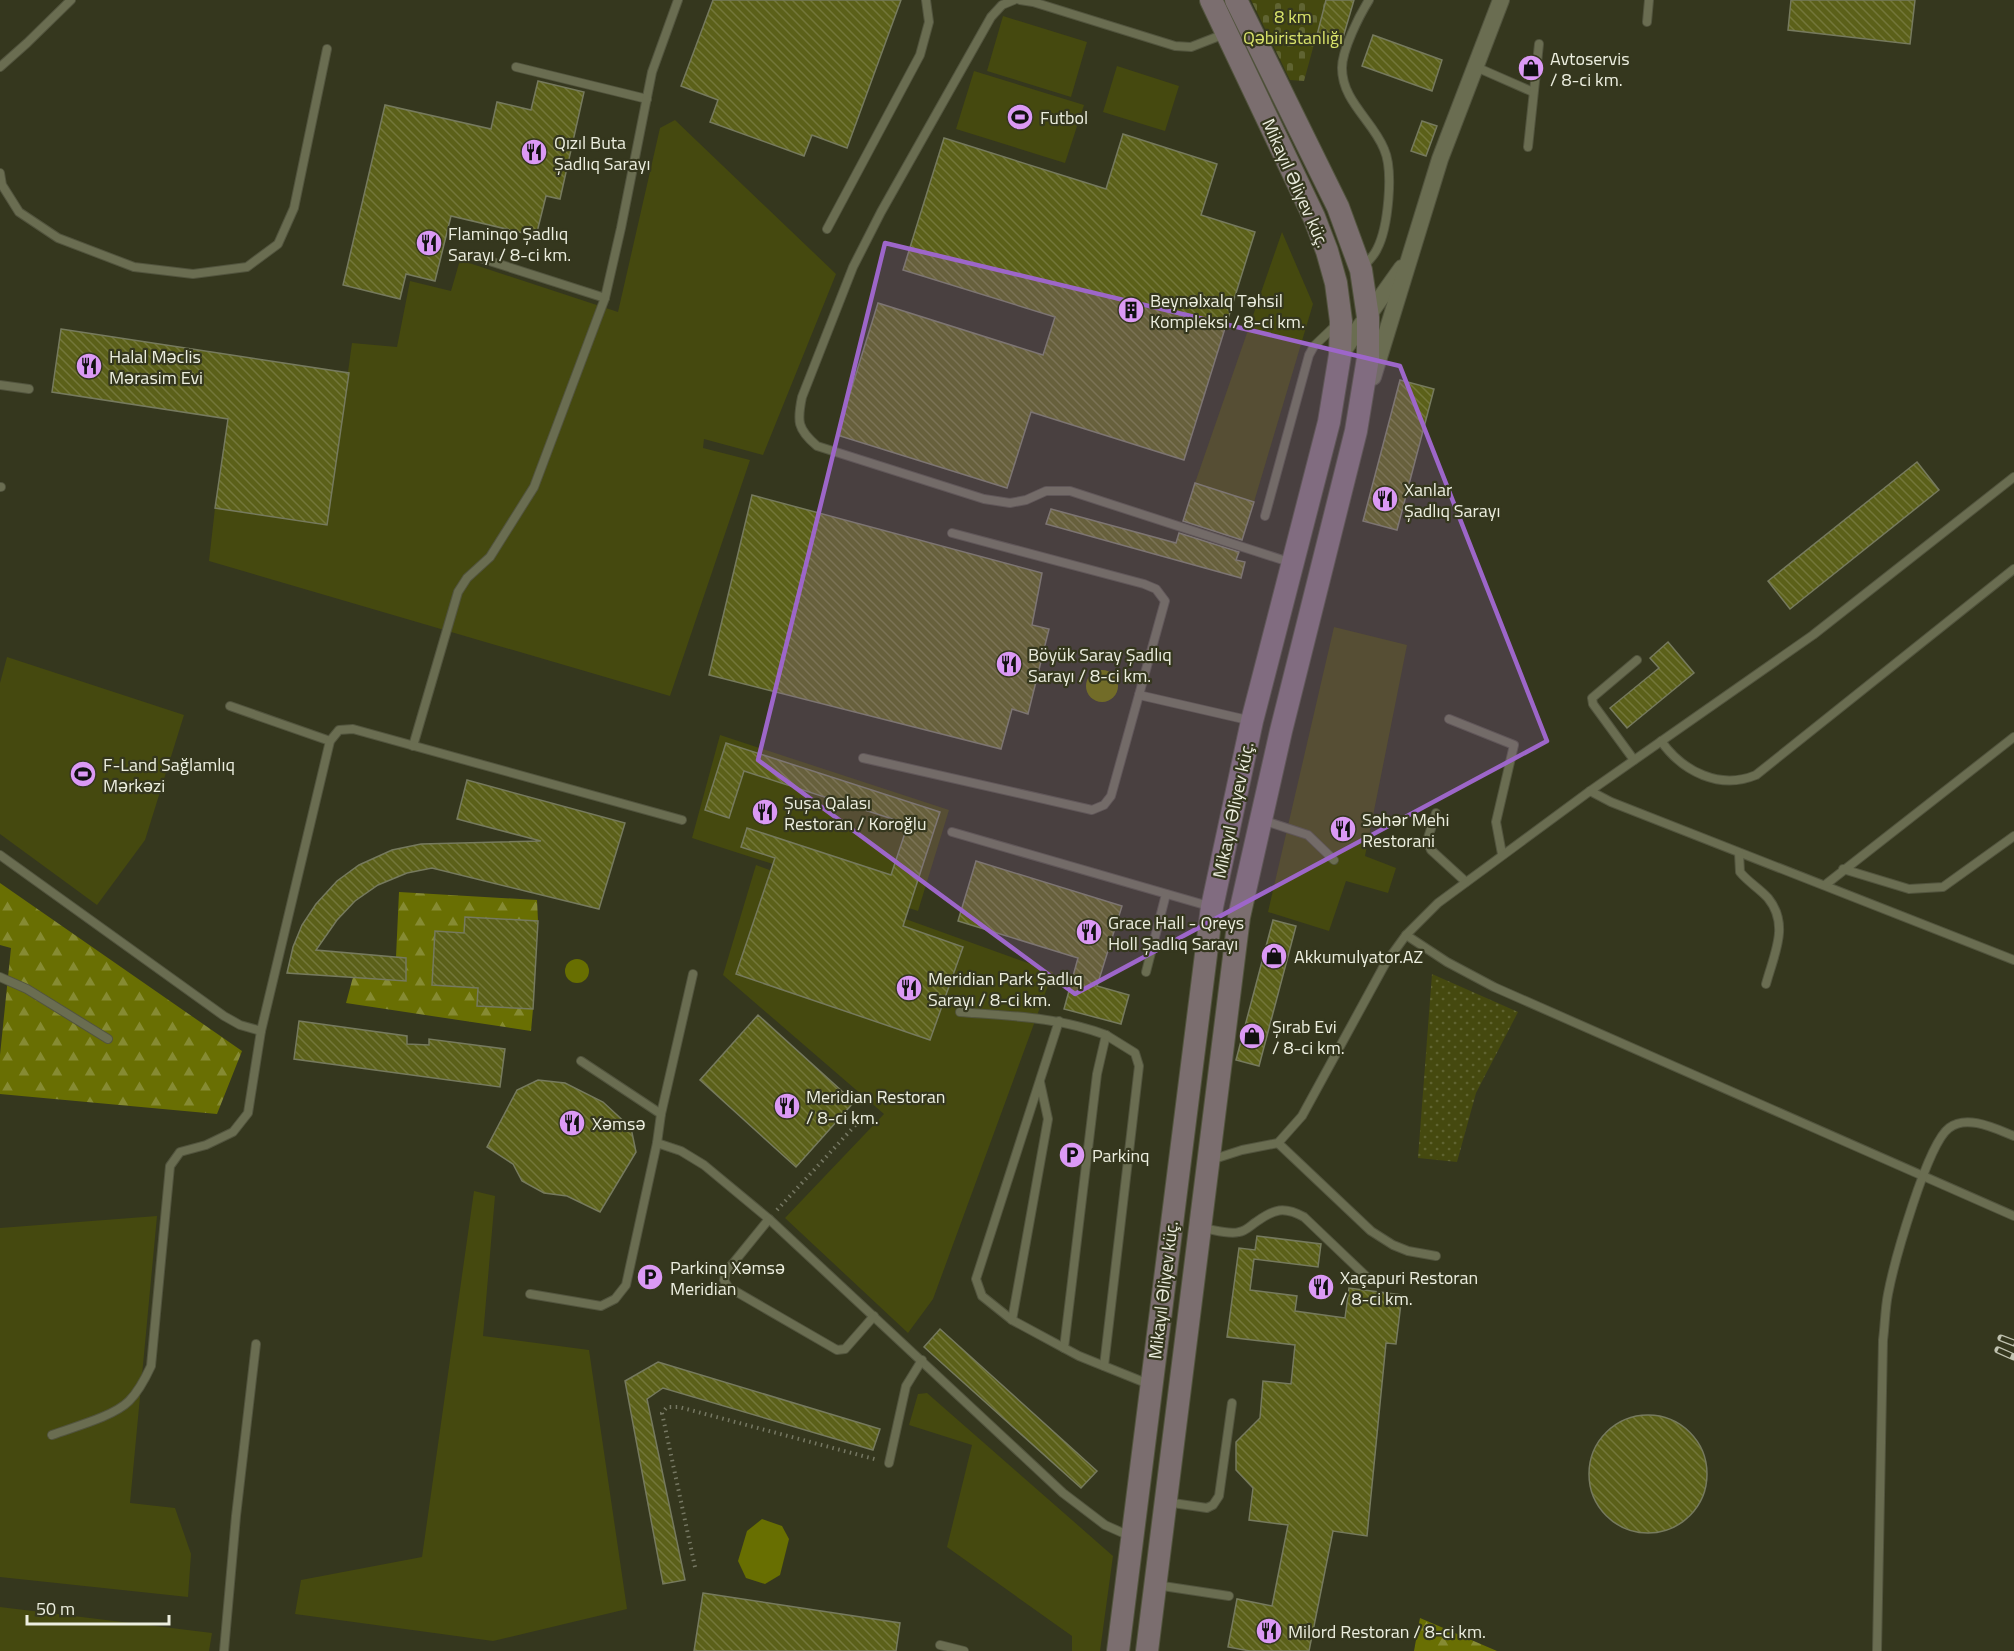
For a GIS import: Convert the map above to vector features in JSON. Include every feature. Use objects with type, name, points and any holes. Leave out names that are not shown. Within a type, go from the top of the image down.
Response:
[{"type":"main road","name":"Mikayıl Əliyev küç.","points":[[1118,1651],[1212,908],[1252,721],[1329,422],[1340,355],[1341,321],[1336,283],[1327,251],[1314,217],[1211,0]]},
{"type":"main road","points":[[1147,1651],[1239,917],[1281,731],[1356,431],[1368,358],[1368,317],[1361,270],[1338,207],[1236,0]]},
{"type":"street","points":[[1356,431],[1440,159],[1501,0]]},
{"type":"street","points":[[1361,270],[1368,276],[1378,278],[1406,264]]},
{"type":"street","points":[[1340,355],[1406,264]]},
{"type":"lane","points":[[0,67],[27,44],[71,0]]},
{"type":"lane","points":[[413,746],[458,592],[467,578],[490,557],[534,487],[604,298],[621,228],[652,72],[678,0]]},
{"type":"lane","points":[[827,229],[920,55],[929,22],[926,0]]},
{"type":"lane","points":[[1014,0],[1002,5],[991,17],[853,267],[802,397],[798,418],[806,437],[817,446],[984,499],[1010,503],[1026,500],[1046,491],[1070,491],[1292,563]]},
{"type":"lane","points":[[1020,0],[1175,46],[1191,46],[1227,33]]},
{"type":"lane","points":[[1361,270],[1379,247],[1385,223],[1389,178],[1385,150],[1346,88],[1342,67],[1348,46],[1369,0]]},
{"type":"lane","points":[[1647,22],[1649,0]]},
{"type":"lane","points":[[1528,147],[1539,44]]},
{"type":"lane","points":[[0,173],[2,185],[20,212],[58,238],[134,267],[193,274],[246,267],[278,244],[294,207],[327,49]]},
{"type":"lane","points":[[516,67],[647,99]]},
{"type":"lane","points":[[1476,67],[1533,92]]},
{"type":"lane","points":[[477,257],[604,298]]},
{"type":"lane","points":[[1265,516],[1309,355],[1314,346],[1341,321]]},
{"type":"lane","points":[[0,385],[28,389]]},
{"type":"lane","points":[[1207,1162],[1242,1150],[1278,1143],[1302,1116],[1386,964],[1406,935],[1438,903],[1590,791],[1813,635],[2014,477]]},
{"type":"lane","points":[[863,758],[1092,810],[1104,805],[1111,796],[1165,601],[1156,589],[952,533]]},
{"type":"lane","points":[[1661,741],[1669,753],[1683,766],[1706,777],[1734,782],[1756,775],[2014,568]]},
{"type":"lane","points":[[1634,760],[1593,704],[1592,699],[1637,660]]},
{"type":"lane","points":[[1139,695],[1252,721]]},
{"type":"lane","points":[[230,706],[330,741]]},
{"type":"lane","points":[[1449,719],[1514,746],[1496,822],[1502,854]]},
{"type":"lane","points":[[52,1435],[109,1413],[128,1403],[143,1384],[151,1366],[170,1167],[180,1152],[206,1145],[232,1132],[248,1113],[261,1031],[330,741],[339,730],[353,729],[682,820]]},
{"type":"lane","points":[[1825,885],[2014,737]]},
{"type":"lane","points":[[1590,791],[1611,802],[2014,960]]},
{"type":"lane","points":[[1436,813],[1427,841],[1431,850],[1466,882]]},
{"type":"lane","points":[[1261,819],[1308,835],[1334,861]]},
{"type":"lane","points":[[952,832],[1212,908]]},
{"type":"lane","points":[[1843,869],[1909,889],[1943,887],[2014,836]]},
{"type":"lane","points":[[1739,852],[1740,872],[1770,901],[1781,930],[1766,984]]},
{"type":"lane","points":[[0,855],[224,1016],[240,1025],[261,1031]]},
{"type":"lane","points":[[1146,972],[1166,894]]},
{"type":"lane","points":[[1406,935],[1447,962],[1494,987],[2014,1216]]},
{"type":"lane","points":[[530,1293],[602,1306],[615,1299],[626,1285],[693,974]]},
{"type":"lane","points":[[0,977],[27,989],[108,1039]]},
{"type":"lane","points":[[960,1012],[1059,1021],[1106,1035],[1135,1053],[1139,1066],[1104,1366]]},
{"type":"lane","points":[[1059,1021],[976,1279],[982,1296],[1012,1320],[1078,1356],[1151,1386]]},
{"type":"lane","points":[[1064,1348],[1097,1074],[1106,1035]]},
{"type":"lane","points":[[580,1061],[661,1114]]},
{"type":"lane","points":[[1012,1320],[1048,1119],[1040,1081]]},
{"type":"lane","points":[[1877,1651],[1883,1340],[1887,1296],[1897,1254],[1923,1176],[1938,1140],[1949,1127],[1964,1122],[1979,1124],[2014,1136]]},
{"type":"lane","points":[[657,1143],[681,1151],[704,1165],[769,1219],[1063,1493],[1105,1525],[1132,1537]]},
{"type":"lane","points":[[1278,1143],[1371,1231],[1401,1248],[1436,1256]]},
{"type":"lane","points":[[1201,1228],[1237,1233],[1278,1210],[1292,1210],[1304,1217],[1369,1279]]},
{"type":"lane","points":[[769,1219],[726,1272],[724,1280],[728,1287],[837,1350],[844,1349],[874,1316]]},
{"type":"lane","points":[[224,1651],[236,1516],[256,1344]]},
{"type":"lane","points":[[889,1463],[906,1386],[922,1360]]},
{"type":"lane","points":[[1166,1502],[1207,1508],[1214,1504],[1219,1496],[1232,1403]]},
{"type":"lane","points":[[1155,1585],[1228,1596]]},
{"type":"lane","points":[[940,1645],[964,1651]]},
{"type":"path","points":[[769,1219],[862,1118]]},
{"type":"path","points":[[695,1567],[662,1413],[667,1407],[679,1407],[889,1463]]},
{"type":"highlighted area","points":[[885,243],[1400,366],[1547,741],[1075,994],[758,760]]},
{"type":"green space","name":"8 km Qəbiristanlığı","points":[[1251,0],[1326,0],[1304,81],[1290,80]]},
{"type":"green space","points":[[1003,16],[1087,42],[1071,97],[987,71]]},
{"type":"green space","points":[[1117,66],[1179,86],[1165,131],[1103,112]]},
{"type":"green space","name":"Futbol","points":[[974,71],[1084,105],[1065,163],[956,129]]},
{"type":"green space","points":[[675,120],[836,274],[763,455],[704,439],[703,448],[750,460],[670,696],[209,561],[215,508],[327,524],[352,343],[397,347],[410,281],[451,291],[460,260],[618,312],[660,128]]},
{"type":"green space","points":[[1282,232],[1313,304],[1254,502],[1195,483]]},
{"type":"green space","points":[[1334,627],[1407,645],[1365,856],[1396,868],[1388,893],[1346,881],[1329,931],[1268,912]]},
{"type":"green space","name":"F-Land Sağlamlıq Mərkəzi","points":[[7,657],[184,715],[145,840],[97,905],[0,834],[0,683]]},
{"type":"green space","points":[[720,735],[949,810],[918,911],[692,838]]},
{"type":"green space","points":[[756,865],[1053,972],[933,1299],[908,1333],[785,1218],[884,1114],[723,975]]},
{"type":"green space","points":[[0,883],[242,1051],[217,1114],[0,1094],[0,1055],[11,948],[0,945]]},
{"type":"green space","points":[[399,892],[537,900],[538,921],[465,917],[464,933],[435,931],[432,985],[478,988],[478,1006],[533,1009],[531,1031],[346,1003],[353,977],[406,981],[406,958],[396,957]]},
{"type":"green space","points":[[1432,974],[1518,1012],[1476,1093],[1457,1162],[1418,1158]]},
{"type":"green space","points":[[474,1191],[495,1196],[483,1336],[589,1350],[627,1609],[493,1641],[295,1614],[301,1580],[422,1557]]},
{"type":"green space","points":[[157,1216],[130,1503],[175,1508],[191,1554],[188,1597],[0,1577],[0,1228]]},
{"type":"green space","points":[[927,1393],[1113,1556],[1100,1651],[1072,1651],[1072,1636],[947,1547],[972,1445],[909,1425],[918,1394]]},
{"type":"green space","points":[[0,1607],[212,1633],[209,1651],[0,1651]]},
{"type":"green space","points":[[1420,1618],[1497,1651],[1414,1651]]},
{"type":"shaded area","points":[[1102,670],[1114,674],[1118,686],[1114,698],[1102,702],[1090,698],[1086,686],[1090,674]]},
{"type":"shaded area","points":[[572,959],[582,959],[589,966],[589,976],[582,983],[572,983],[565,976],[565,966]]},
{"type":"shaded area","points":[[762,1519],[782,1526],[789,1539],[780,1575],[765,1584],[746,1578],[738,1561],[747,1531]]},
{"type":"building","points":[[713,0],[901,0],[847,148],[812,135],[804,156],[710,122],[718,100],[681,86]]},
{"type":"building","points":[[1326,0],[1354,0],[1342,41],[1317,35]]},
{"type":"building","points":[[1791,0],[1915,0],[1910,44],[1788,30]]},
{"type":"building","points":[[1373,35],[1442,60],[1432,91],[1362,66]]},
{"type":"building","points":[[538,81],[584,92],[560,199],[546,196],[536,236],[451,216],[435,281],[406,274],[400,299],[343,285],[385,105],[491,129],[497,102],[531,110]]},
{"type":"building","points":[[1422,121],[1437,126],[1426,156],[1411,151]]},
{"type":"building","name":"Beynəlxalq Təhsil Kompleksi / 8-ci km.","points":[[1123,134],[1217,164],[1201,215],[1255,232],[1184,460],[1031,412],[1007,488],[837,435],[878,303],[1043,355],[1055,317],[903,270],[944,138],[1106,189]]},
{"type":"building","points":[[61,329],[349,373],[327,525],[215,508],[228,419],[52,392]]},
{"type":"building","points":[[1400,380],[1434,389],[1397,530],[1363,521]]},
{"type":"building","points":[[1917,462],[1939,490],[1790,609],[1768,581]]},
{"type":"building","points":[[1195,483],[1254,502],[1242,540],[1183,521]]},
{"type":"building","points":[[752,495],[1042,573],[1032,625],[1049,629],[1028,714],[1012,709],[1001,749],[709,675]]},
{"type":"building","points":[[1051,509],[1176,543],[1179,533],[1239,552],[1236,560],[1245,562],[1241,578],[1046,524]]},
{"type":"building","points":[[1668,642],[1694,673],[1627,728],[1610,708],[1659,668],[1650,658]]},
{"type":"building","points":[[726,743],[940,812],[903,926],[963,947],[930,1040],[736,974],[775,858],[741,847],[747,828],[891,875],[908,824],[744,771],[729,818],[705,810]]},
{"type":"building","points":[[467,780],[625,823],[599,909],[432,868],[407,873],[378,885],[355,901],[337,920],[316,950],[406,958],[406,981],[287,973],[293,947],[302,925],[316,904],[337,881],[359,865],[392,850],[421,844],[541,841],[457,819]]},
{"type":"building","points":[[976,861],[1122,906],[1097,986],[1129,995],[1121,1024],[1064,1009],[1078,958],[958,921]]},
{"type":"building","points":[[465,917],[538,921],[533,1009],[477,1006],[478,988],[432,985],[435,931],[464,933]]},
{"type":"building","points":[[1273,920],[1296,926],[1259,1066],[1236,1060]]},
{"type":"building","points":[[758,1015],[854,1102],[796,1167],[700,1080]]},
{"type":"building","points":[[299,1021],[407,1036],[407,1044],[429,1045],[429,1039],[505,1049],[500,1087],[294,1059]]},
{"type":"building","points":[[538,1080],[565,1083],[603,1102],[631,1128],[636,1152],[600,1212],[567,1196],[544,1193],[522,1181],[513,1164],[487,1147],[517,1090]]},
{"type":"building","points":[[1257,1236],[1321,1244],[1318,1267],[1254,1259],[1250,1290],[1297,1296],[1295,1311],[1345,1318],[1349,1288],[1402,1295],[1396,1344],[1386,1343],[1367,1536],[1333,1531],[1309,1651],[1250,1651],[1228,1647],[1237,1599],[1272,1606],[1288,1525],[1249,1520],[1253,1488],[1236,1470],[1236,1442],[1260,1418],[1263,1381],[1291,1384],[1295,1345],[1227,1337],[1239,1248],[1255,1250]]},
{"type":"building","points":[[940,1329],[1097,1471],[1081,1488],[924,1347]]},
{"type":"building","points":[[658,1362],[880,1429],[873,1450],[663,1388],[647,1399],[685,1580],[663,1584],[625,1381]]},
{"type":"building","points":[[1648,1415],[1671,1419],[1690,1432],[1703,1451],[1707,1474],[1703,1497],[1690,1516],[1671,1529],[1648,1533],[1625,1529],[1606,1516],[1593,1497],[1589,1474],[1593,1451],[1606,1432],[1625,1419]]},
{"type":"building","points":[[703,1593],[900,1623],[896,1651],[694,1651]]},
{"type":"railway","points":[[2001,1338],[2014,1343]]},
{"type":"railway","points":[[1998,1350],[2014,1357]]},
{"type":"place","name":"Avtoservis / 8-ci km.","points":[[1531,68]]},
{"type":"place","name":"Futbol","points":[[1020,117]]},
{"type":"place","name":"Qızıl Buta Şadlıq Sarayı","points":[[534,152]]},
{"type":"place","name":"Flaminqo Şadlıq Sarayı / 8-ci km.","points":[[429,243]]},
{"type":"place","name":"Beynəlxalq Təhsil Kompleksi / 8-ci km.","points":[[1131,310]]},
{"type":"place","name":"Halal Məclis Mərasim Evi","points":[[89,366]]},
{"type":"place","name":"Xanlar Şadlıq Sarayı","points":[[1385,499]]},
{"type":"place","name":"Böyük Saray Şadlıq Sarayı / 8-ci km.","points":[[1009,664]]},
{"type":"place","name":"F-Land Sağlamlıq Mərkəzi","points":[[83,774]]},
{"type":"place","name":"Şuşa Qalası Restoran / Koroğlu","points":[[765,812]]},
{"type":"place","name":"Səhər Mehi Restorani","points":[[1343,829]]},
{"type":"place","name":"Grace Hall - Qreys Holl Şadlıq Sarayı","points":[[1089,932]]},
{"type":"place","name":"Akkumulyator.AZ","points":[[1274,956]]},
{"type":"place","name":"Meridian Park Şadlıq Sarayı / 8-ci km.","points":[[909,988]]},
{"type":"place","name":"Şırab Evi / 8-ci km.","points":[[1252,1036]]},
{"type":"place","name":"Meridian Restoran / 8-ci km.","points":[[787,1106]]},
{"type":"place","name":"Xəmsə","points":[[572,1123]]},
{"type":"place","name":"Parkinq","points":[[1072,1155]]},
{"type":"place","name":"Parkinq Xəmsə Meridian","points":[[650,1277]]},
{"type":"place","name":"Xaçapuri Restoran / 8-ci km.","points":[[1321,1287]]},
{"type":"place","name":"Milord Restoran / 8-ci km.","points":[[1269,1631]]}]
